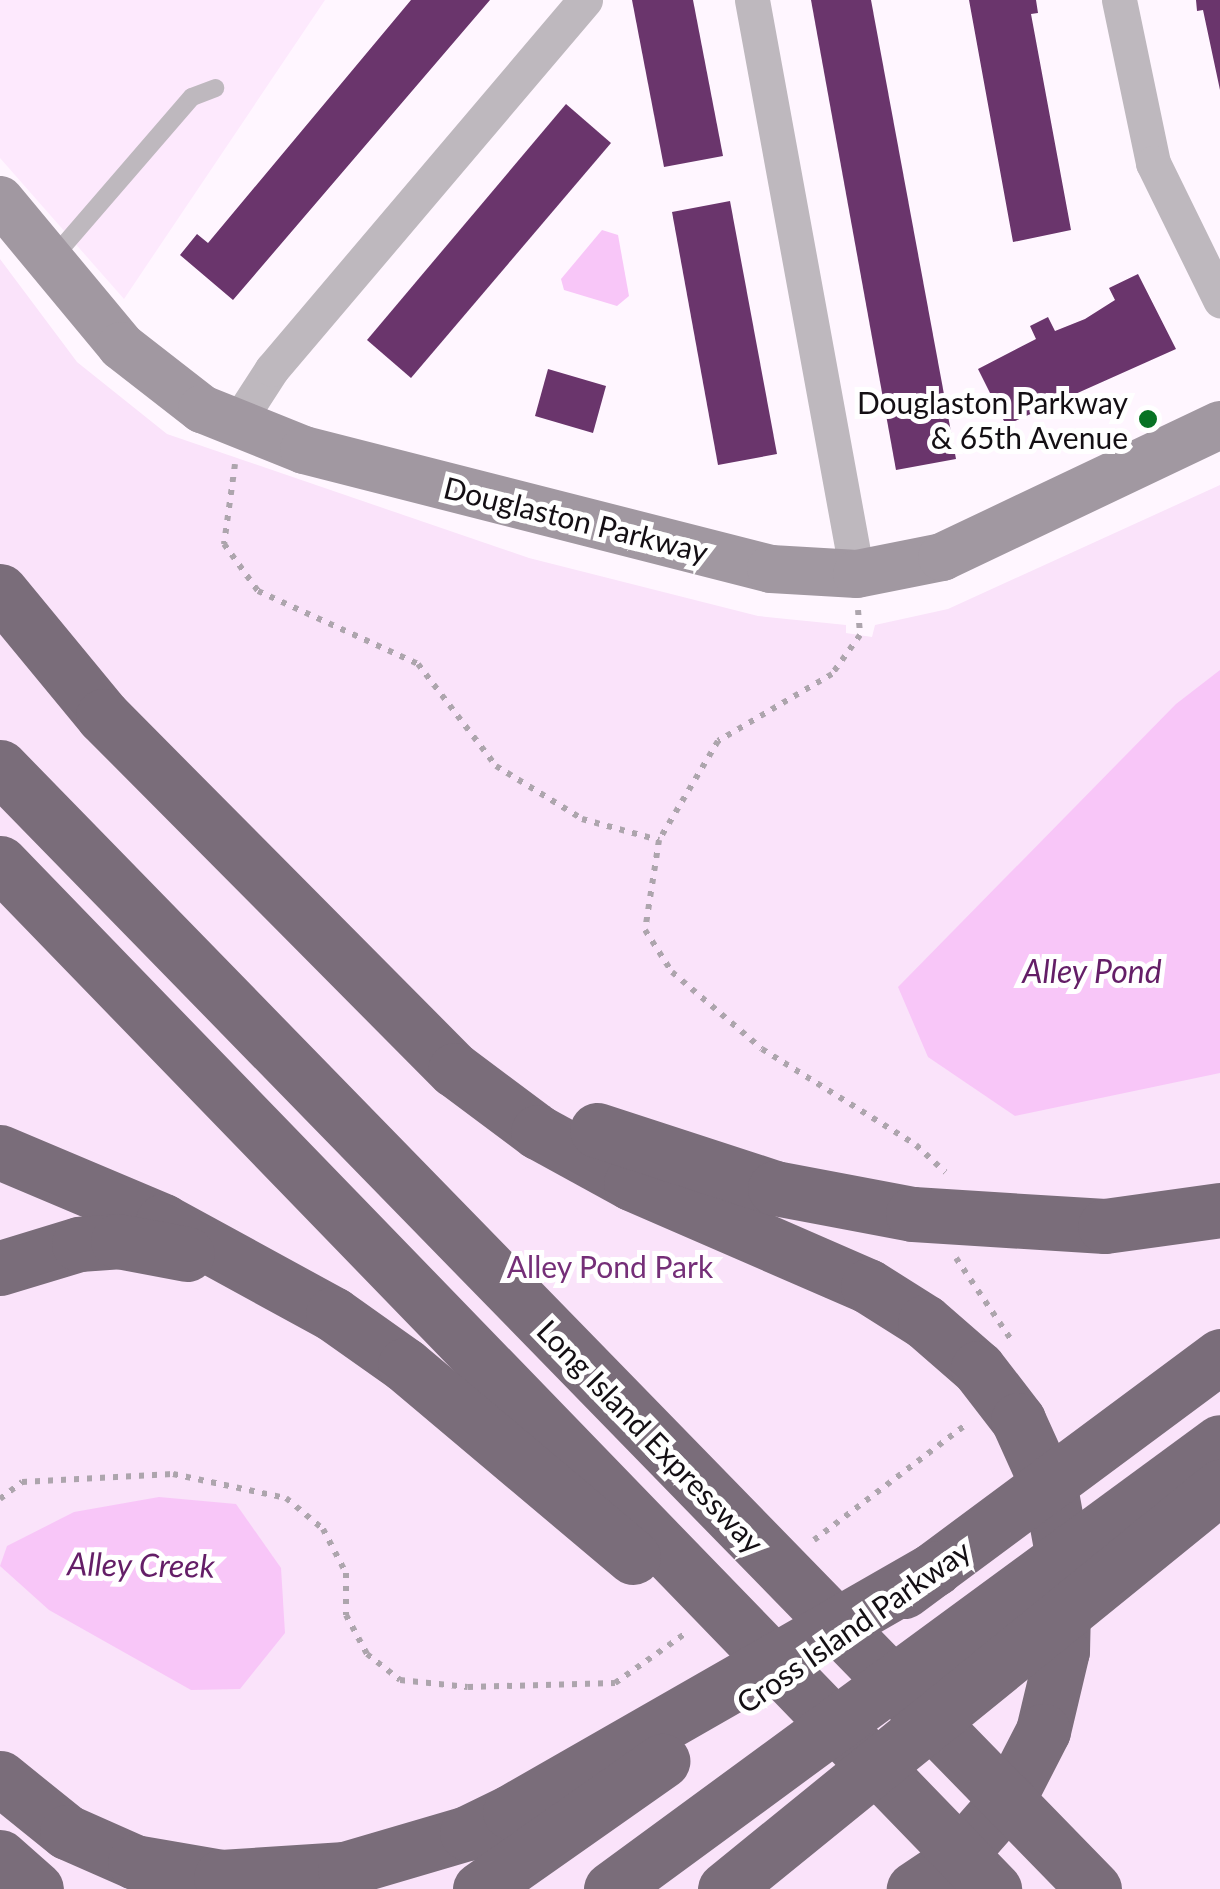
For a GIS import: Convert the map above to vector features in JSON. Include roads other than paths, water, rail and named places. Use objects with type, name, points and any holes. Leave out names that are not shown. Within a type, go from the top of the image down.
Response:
[{"type":"highway","points":[[0,591],[103,716],[378,1000],[455,1070],[538,1132],[631,1183],[868,1286],[924,1322],[978,1368],[1018,1420],[1052,1493],[1064,1564],[1062,1651],[1043,1732],[1008,1798],[952,1864],[914,1889]]},
{"type":"highway","points":[[0,628],[103,716]]},
{"type":"highway","name":"Long Island Expressway","points":[[0,766],[1083,1878]]},
{"type":"highway","points":[[0,862],[604,1506],[993,1889]]},
{"type":"highway","points":[[378,1000],[469,1065],[571,1120],[672,1159],[775,1188],[913,1214],[1018,1225],[1104,1226],[1220,1210]]},
{"type":"highway","points":[[0,1152],[266,1272],[376,1345],[468,1417]]},
{"type":"highway","points":[[0,1268],[45,1251],[118,1241],[199,1258],[351,1334],[604,1506]]},
{"type":"highway","name":"Cross Island Parkway","points":[[480,1889],[935,1570],[1220,1356]]},
{"type":"highway","points":[[610,1889],[1220,1442]]},
{"type":"highway","points":[[725,1889],[1220,1486]]},
{"type":"highway","points":[[0,1778],[68,1832],[135,1862],[221,1877],[345,1869],[438,1843],[510,1812],[935,1570]]},
{"type":"highway","points":[[0,1857],[36,1889]]},
{"type":"main road","name":"Douglaston Parkway","points":[[0,200],[108,332],[166,384],[237,423],[304,450],[772,569],[857,574],[942,557],[1220,425]]},
{"type":"street","points":[[237,423],[272,369],[585,0]]},
{"type":"street","points":[[752,0],[857,574]]},
{"type":"street","points":[[1119,0],[1153,162],[1220,300]]},
{"type":"lane","points":[[48,263],[192,97],[215,88]]},
{"type":"water","points":[[602,230],[618,235],[629,296],[617,306],[564,290],[561,279]]},
{"type":"water","name":"Alley Pond","points":[[1220,670],[1220,1073],[1015,1116],[928,1057],[898,987],[1176,704]]},
{"type":"water","name":"Alley Creek","points":[[159,1497],[236,1504],[281,1568],[285,1633],[240,1689],[191,1690],[49,1610],[0,1566],[7,1546],[74,1512]]},
{"type":"place","name":"Douglaston Parkway & 65th Avenue","points":[[1148,419]]},
{"type":"park label","name":"Alley Pond Park","points":[[610,1266]]}]
